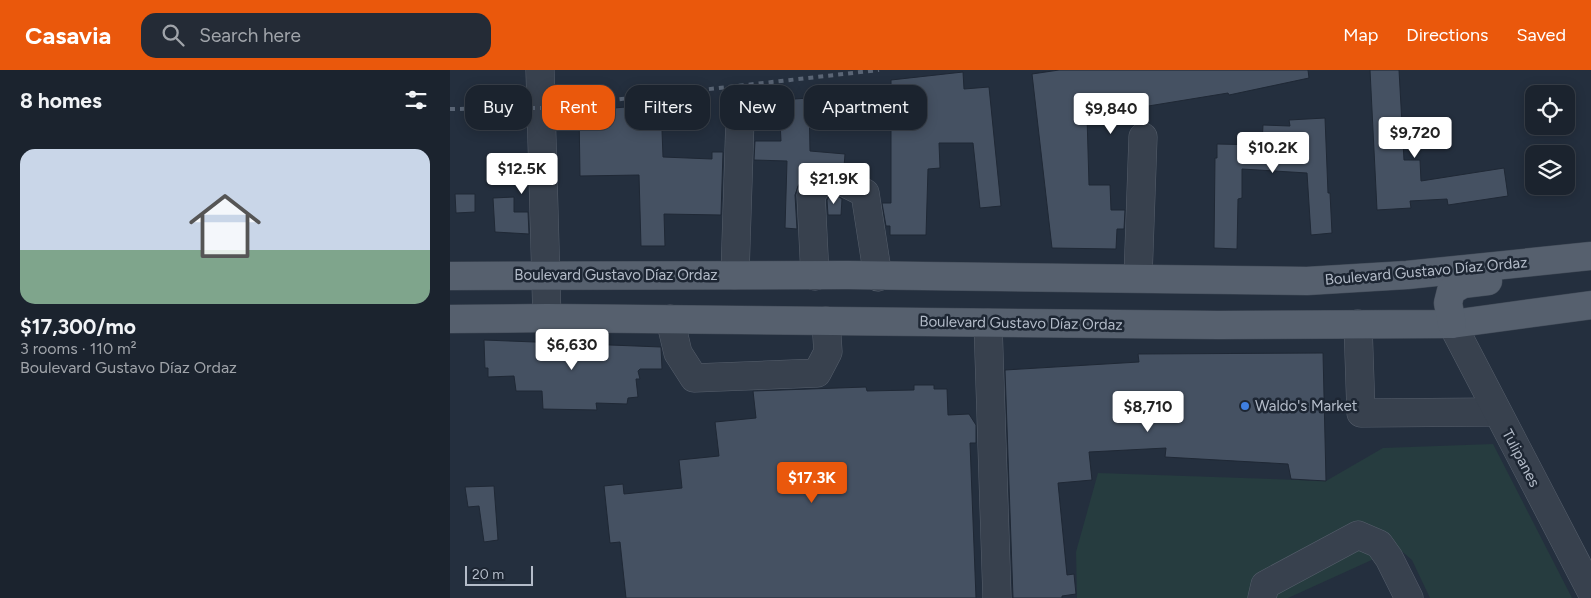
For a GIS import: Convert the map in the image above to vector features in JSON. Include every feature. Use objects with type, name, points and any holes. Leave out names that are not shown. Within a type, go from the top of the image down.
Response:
[{"type":"main road","name":"Boulevard Gustavo Díaz Ordaz","points":[[450,276],[735,275],[1306,281],[1407,276],[1590,256]]},
{"type":"main road","points":[[1452,324],[1449,296],[1456,286],[1569,266],[1590,256]]},
{"type":"main road","name":"Boulevard Gustavo Díaz Ordaz","points":[[450,319],[670,319],[1218,326],[1452,324],[1591,304]]},
{"type":"street","points":[[540,70],[547,318]]},
{"type":"street","points":[[735,275],[740,130]]},
{"type":"street","points":[[1138,278],[1143,137]]},
{"type":"street","points":[[815,276],[811,195],[832,182],[865,192],[878,276]]},
{"type":"street","points":[[670,319],[678,353],[694,378],[817,373],[828,352],[826,321]]},
{"type":"street","points":[[988,323],[997,598]]},
{"type":"street","points":[[1358,324],[1360,413],[1497,412]]},
{"type":"street","name":"Tulipanes","points":[[1452,324],[1591,591]]},
{"type":"street","points":[[1262,598],[1265,585],[1358,535],[1379,544],[1390,558],[1409,598]]},
{"type":"green space","points":[[1493,444],[1572,598],[1430,598],[1412,560],[1398,548],[1288,598],[1077,598],[1076,552],[1098,473],[1326,481],[1383,448]]},
{"type":"building","points":[[1059,70],[1308,70],[1309,78],[1229,95],[1228,93],[1087,116],[1089,185],[1110,185],[1111,210],[1125,210],[1124,229],[1117,229],[1116,249],[1052,248],[1032,74]]},
{"type":"building","points":[[1370,70],[1399,70],[1404,160],[1420,160],[1421,181],[1504,168],[1508,196],[1448,205],[1447,199],[1410,201],[1411,208],[1377,210]]},
{"type":"building","points":[[963,72],[964,89],[989,87],[1001,206],[980,208],[973,143],[939,143],[940,168],[928,169],[926,235],[890,235],[890,226],[886,226],[882,203],[891,203],[891,130],[927,130],[927,85],[891,85],[891,80]]},
{"type":"building","points":[[804,98],[804,130],[810,130],[810,151],[845,154],[844,167],[832,171],[822,165],[814,167],[798,186],[795,195],[797,229],[785,228],[787,161],[754,160],[755,141],[781,141],[780,130],[794,130],[794,99]]},
{"type":"building","points":[[625,107],[625,130],[662,130],[663,157],[712,159],[712,152],[723,152],[721,215],[664,214],[665,246],[641,246],[639,175],[580,176],[579,130],[615,130],[615,108]]},
{"type":"building","points":[[1325,118],[1328,193],[1330,193],[1332,233],[1311,235],[1307,173],[1242,169],[1242,198],[1238,199],[1237,249],[1214,248],[1215,158],[1217,158],[1217,144],[1262,145],[1263,125],[1290,126],[1289,120]]},
{"type":"building","points":[[832,192],[842,199],[841,215],[828,215],[827,200]]},
{"type":"building","points":[[455,194],[475,194],[475,212],[456,213]]},
{"type":"building","points":[[514,197],[514,212],[528,212],[529,234],[495,232],[493,198]]},
{"type":"building","points":[[484,340],[661,347],[662,369],[640,369],[638,371],[640,379],[636,379],[638,397],[628,398],[627,404],[596,403],[597,410],[543,409],[542,391],[516,391],[514,376],[488,377],[488,368],[485,368]]},
{"type":"building","points":[[1323,353],[1326,481],[1291,479],[1288,464],[1165,457],[1166,448],[1089,452],[1092,480],[1058,483],[1067,575],[1074,574],[1076,594],[1062,596],[1062,598],[1013,598],[1005,370],[1139,362],[1138,354]]},
{"type":"building","points":[[914,385],[934,385],[934,389],[947,389],[948,415],[969,414],[976,425],[976,443],[970,443],[976,598],[626,598],[620,542],[610,543],[604,486],[623,484],[624,494],[682,488],[679,460],[719,456],[715,422],[756,418],[753,391],[866,387],[867,391],[914,390]]},
{"type":"building","points":[[494,486],[498,540],[484,542],[479,506],[468,507],[465,487]]},
{"type":"railway","points":[[450,109],[541,108],[879,70]]},
{"type":"place","name":"Waldo's Market","points":[[1245,406]]}]
